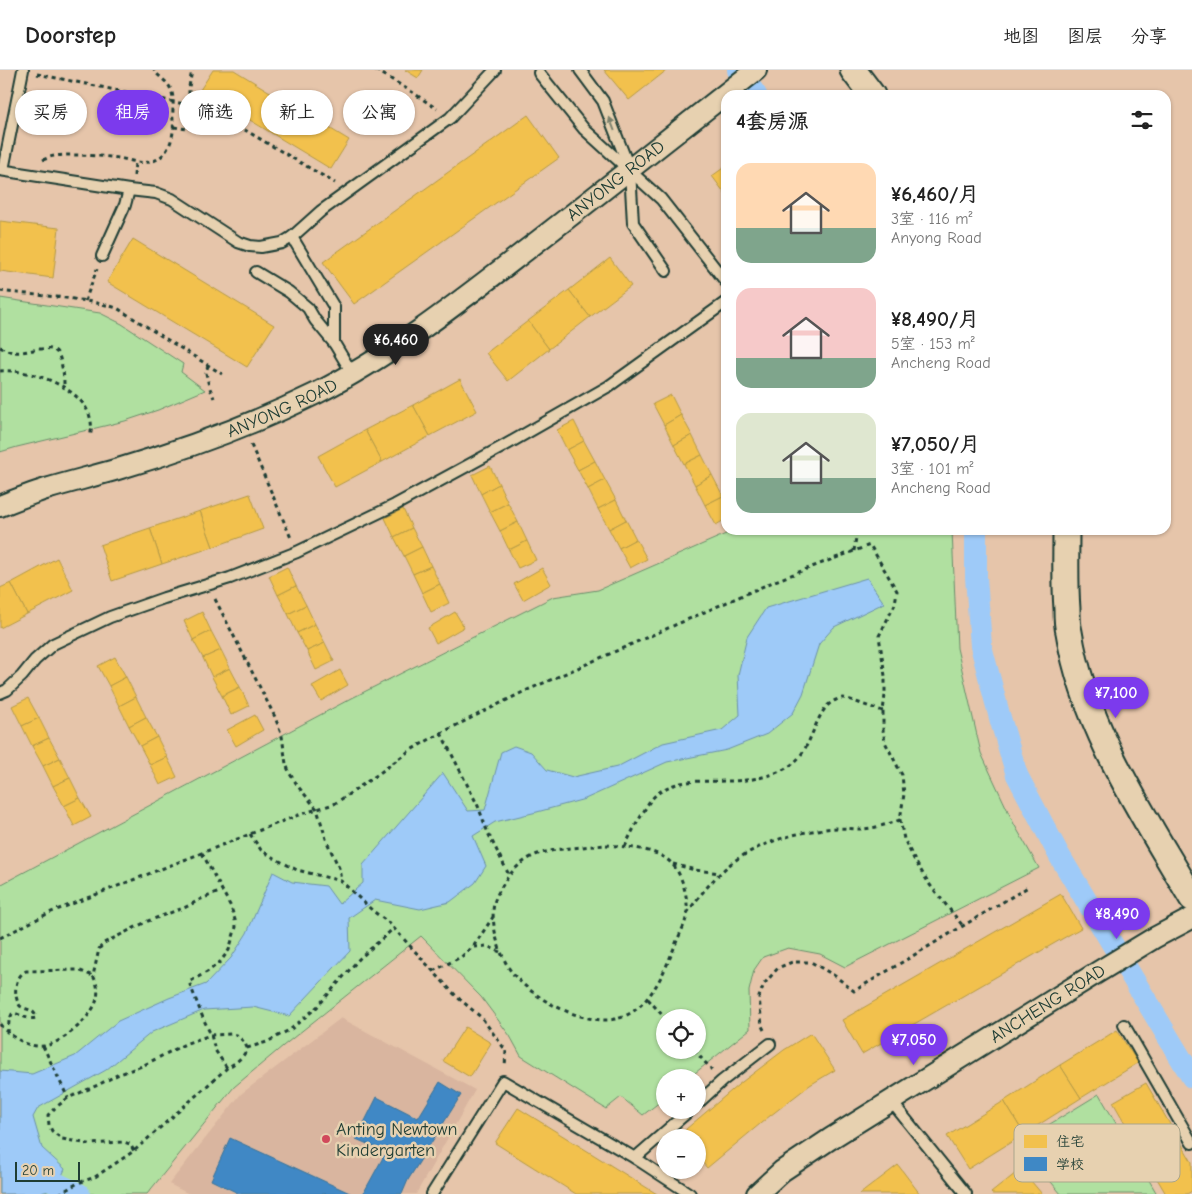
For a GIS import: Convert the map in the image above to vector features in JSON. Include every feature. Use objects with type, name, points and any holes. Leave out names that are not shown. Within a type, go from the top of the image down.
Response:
[{"type":"street","name":"ANYONG ROAD","points":[[729,90],[756,70]]},
{"type":"street","points":[[854,70],[868,90]]},
{"type":"street","name":"ANYONG ROAD","points":[[0,506],[44,490],[119,469],[202,442],[267,416],[352,373],[440,316],[630,170],[721,96]]},
{"type":"street","points":[[1066,535],[1065,579],[1068,631],[1079,679],[1100,733],[1122,778],[1192,898]]},
{"type":"street","name":"ANCHENG ROAD","points":[[757,1194],[782,1170],[830,1139],[1098,972],[1154,938],[1192,918]]},
{"type":"lane","points":[[22,71],[1,170],[156,193],[172,199],[238,242],[261,247],[282,244],[322,210],[450,118],[495,70]]},
{"type":"lane","points":[[580,70],[603,101],[630,170],[633,223],[666,271]]},
{"type":"lane","points":[[539,74],[584,129],[662,200],[721,276]]},
{"type":"lane","points":[[102,256],[125,205],[129,190]]},
{"type":"lane","points":[[292,237],[334,307],[334,343]]},
{"type":"lane","points":[[256,272],[289,292],[308,308],[315,320],[334,343],[352,373]]},
{"type":"lane","points":[[0,693],[7,690],[53,644],[110,617],[230,578],[297,552],[395,505],[609,386],[721,306]]},
{"type":"lane","points":[[1124,1025],[1192,1143]]},
{"type":"lane","points":[[706,1096],[770,1044]]},
{"type":"lane","points":[[432,1194],[503,1081],[635,1158],[690,1194]]},
{"type":"lane","points":[[891,1101],[966,1194]]},
{"type":"lane","points":[[635,1158],[680,1119]]},
{"type":"path","points":[[33,175],[42,161],[61,155],[120,158],[135,162],[153,162],[162,157],[173,135],[172,91],[154,70]]},
{"type":"path","points":[[189,90],[192,70]]},
{"type":"path","points":[[376,70],[450,118]]},
{"type":"path","points":[[22,71],[179,103]]},
{"type":"path","points":[[174,127],[179,128]]},
{"type":"path","points":[[251,133],[348,191]]},
{"type":"path","points":[[85,301],[102,256]]},
{"type":"path","points":[[0,291],[85,301],[117,308],[222,374]]},
{"type":"path","points":[[0,347],[12,352],[47,348],[54,350],[60,357],[64,386]]},
{"type":"path","points":[[208,365],[206,373],[214,398]]},
{"type":"path","points":[[0,371],[21,372],[64,386],[82,402],[88,412],[92,429],[90,436]]},
{"type":"path","points":[[243,426],[297,552]]},
{"type":"path","points":[[854,552],[857,535]]},
{"type":"path","points":[[0,938],[49,913],[250,834],[334,804],[409,751],[523,692],[776,581],[854,552],[870,544],[896,591],[895,604],[879,636],[885,676],[883,730],[886,742],[902,775],[904,794],[900,820],[904,839],[930,885],[963,926]]},
{"type":"path","points":[[207,584],[275,717],[282,736],[286,764],[290,774],[317,809],[327,842],[339,868],[341,881],[394,928],[456,996],[482,1018],[506,1051],[503,1081]]},
{"type":"path","points":[[626,847],[632,831],[651,800],[674,784],[694,781],[748,780],[773,775],[791,766],[803,754],[822,712],[834,700],[843,698],[883,711]]},
{"type":"path","points":[[441,733],[478,806],[488,833],[509,875]]},
{"type":"path","points":[[721,873],[695,870],[673,864],[660,855],[626,847],[606,845],[537,854],[521,864],[509,875],[494,902],[494,916],[500,952],[513,974],[532,992],[559,1008],[582,1016],[609,1020],[624,1016],[638,1008],[648,999],[668,963],[687,913],[698,898],[733,862],[752,850],[777,840],[826,829],[864,828],[886,825],[900,820]]},
{"type":"path","points":[[250,834],[261,850],[297,870],[341,881]]},
{"type":"path","points":[[202,853],[231,907],[236,927],[229,950],[220,962],[189,982],[215,1050],[227,1068]]},
{"type":"path","points":[[673,864],[686,893],[688,900],[687,913]]},
{"type":"path","points":[[770,1044],[762,1026],[759,997],[764,984],[778,968],[792,962],[811,962],[835,976],[854,991],[1028,887]]},
{"type":"path","points":[[93,976],[99,949],[104,943],[148,920],[186,907],[222,891]]},
{"type":"path","points":[[433,971],[461,957],[473,947],[494,916]]},
{"type":"path","points":[[247,1048],[267,1042],[291,1029],[317,1007],[359,960],[394,928]]},
{"type":"path","points":[[473,947],[487,946],[500,952]]},
{"type":"path","points":[[0,1024],[8,1033],[29,1044],[43,1046],[54,1043],[68,1035],[92,1010],[98,996],[97,982],[93,976],[78,970],[26,971],[17,982],[16,1000],[20,1006],[35,1013],[36,1018],[31,1019],[12,1014],[8,1033]]},
{"type":"path","points":[[648,999],[657,1009]]},
{"type":"path","points":[[60,1194],[78,1183],[95,1177],[134,1151],[227,1068],[240,1059],[246,1053],[247,1048],[237,1035],[210,1035],[187,1044],[142,1066],[67,1097],[48,1115],[52,1131],[62,1139],[88,1144],[124,1142],[130,1144],[134,1151]]},
{"type":"path","points":[[43,1046],[67,1097]]},
{"type":"path","points":[[702,1059],[722,1082]]},
{"type":"shaded area","name":"Anting Newtown Kindergarten","points":[[341,1018],[475,1090],[416,1194],[189,1194],[169,1184],[241,1094]]},
{"type":"green space","points":[[0,298],[100,313],[122,324],[183,364],[181,372],[205,390],[158,410],[125,421],[0,452]]},
{"type":"green space","points":[[724,535],[952,535],[957,648],[981,753],[1014,824],[1039,868],[845,967],[820,954],[788,948],[763,957],[754,970],[749,991],[750,1029],[700,1069],[656,1069],[656,1105],[643,1115],[621,1097],[606,1109],[521,1056],[510,1036],[481,997],[421,936],[234,1087],[147,1194],[0,1194],[0,885],[352,698],[553,597],[598,590]]},
{"type":"green space","points":[[1099,1094],[1116,1124],[1050,1124]]},
{"type":"green space","points":[[1051,1182],[1150,1182],[1157,1194],[1061,1194]]},
{"type":"water","points":[[867,578],[884,603],[834,627],[819,644],[803,694],[793,713],[767,734],[727,750],[667,762],[585,799],[495,822],[473,836],[486,866],[475,883],[450,902],[420,909],[375,900],[349,918],[350,951],[289,1016],[253,1007],[204,1010],[152,1032],[106,1070],[38,1108],[33,1117],[42,1148],[65,1169],[56,1189],[37,1194],[0,1194],[0,1071],[32,1074],[75,1056],[118,1021],[206,984],[231,958],[247,933],[273,872],[292,882],[326,886],[339,904],[363,883],[363,865],[443,773],[468,811],[485,810],[501,752],[514,746],[531,752],[547,770],[573,777],[617,767],[663,743],[722,730],[740,715],[738,675],[747,637],[766,608]]},
{"type":"building: 住宅","points":[[213,70],[234,70],[267,90],[261,90],[261,127],[251,121],[251,90],[200,90]]},
{"type":"building: 住宅","points":[[405,70],[423,70],[418,78]]},
{"type":"building: 住宅","points":[[604,70],[667,70],[629,100]]},
{"type":"building: 住宅","points":[[528,115],[559,158],[354,304],[323,262]]},
{"type":"building: 住宅","points":[[333,130],[349,140],[331,169],[275,135],[333,135]]},
{"type":"building: 住宅","points":[[721,170],[721,188],[712,176]]},
{"type":"building: 住宅","points":[[0,221],[59,228],[53,278],[0,271]]},
{"type":"building: 住宅","points":[[133,239],[274,325],[247,367],[107,282]]},
{"type":"building: 住宅","points":[[610,258],[631,286],[590,317],[569,290]]},
{"type":"building: 住宅","points":[[569,290],[590,317],[549,349],[528,321]]},
{"type":"building: 住宅","points":[[528,321],[549,349],[508,381],[486,353]]},
{"type":"building: 住宅","points":[[460,379],[477,411],[430,436],[413,405]]},
{"type":"building: 住宅","points":[[671,395],[681,415],[664,425],[653,404]]},
{"type":"building: 住宅","points":[[413,405],[430,436],[382,462],[365,430]]},
{"type":"building: 住宅","points":[[681,415],[692,435],[674,445],[664,425]]},
{"type":"building: 住宅","points":[[574,421],[584,441],[567,450],[557,430]]},
{"type":"building: 住宅","points":[[365,430],[382,462],[335,487],[318,456]]},
{"type":"building: 住宅","points":[[692,435],[702,455],[684,464],[674,445]]},
{"type":"building: 住宅","points":[[584,441],[595,461],[578,470],[567,450]]},
{"type":"building: 住宅","points":[[702,455],[712,475],[695,485],[684,464]]},
{"type":"building: 住宅","points":[[595,461],[605,480],[588,489],[578,470]]},
{"type":"building: 住宅","points":[[490,466],[499,484],[481,494],[472,475]]},
{"type":"building: 住宅","points":[[712,475],[721,492],[721,497],[705,505],[695,485]]},
{"type":"building: 住宅","points":[[605,480],[616,500],[598,509],[588,489]]},
{"type":"building: 住宅","points":[[499,484],[508,503],[490,512],[481,494]]},
{"type":"building: 住宅","points":[[250,494],[263,529],[213,547],[200,511]]},
{"type":"building: 住宅","points":[[721,497],[721,522],[716,525],[705,505]]},
{"type":"building: 住宅","points":[[616,500],[626,520],[609,529],[598,509]]},
{"type":"building: 住宅","points":[[508,503],[518,522],[500,531],[490,512]]},
{"type":"building: 住宅","points":[[403,509],[412,528],[394,537],[385,518]]},
{"type":"building: 住宅","points":[[200,511],[213,547],[162,564],[150,528]]},
{"type":"building: 住宅","points":[[626,520],[636,539],[619,548],[609,529]]},
{"type":"building: 住宅","points":[[518,522],[527,541],[509,550],[500,531]]},
{"type":"building: 住宅","points":[[150,528],[162,564],[112,581],[100,545]]},
{"type":"building: 住宅","points":[[412,528],[422,547],[404,556],[394,537]]},
{"type":"building: 住宅","points":[[636,539],[647,559],[630,568],[619,548]]},
{"type":"building: 住宅","points":[[527,541],[536,560],[518,568],[509,550]]},
{"type":"building: 住宅","points":[[422,547],[431,566],[413,574],[404,556]]},
{"type":"building: 住宅","points":[[57,558],[73,590],[27,614],[11,583]]},
{"type":"building: 住宅","points":[[431,566],[440,584],[422,593],[413,574]]},
{"type":"building: 住宅","points":[[287,567],[296,586],[278,595],[269,576]]},
{"type":"building: 住宅","points":[[542,568],[551,584],[523,600],[514,584]]},
{"type":"building: 住宅","points":[[11,583],[27,614],[0,628],[0,588]]},
{"type":"building: 住宅","points":[[440,584],[449,603],[431,612],[422,593]]},
{"type":"building: 住宅","points":[[296,586],[306,605],[288,614],[278,595]]},
{"type":"building: 住宅","points":[[306,605],[315,624],[297,633],[288,614]]},
{"type":"building: 住宅","points":[[202,612],[211,631],[193,640],[184,621]]},
{"type":"building: 住宅","points":[[455,612],[464,627],[436,643],[428,628]]},
{"type":"building: 住宅","points":[[315,624],[325,643],[307,651],[297,633]]},
{"type":"building: 住宅","points":[[211,631],[221,650],[203,658],[193,640]]},
{"type":"building: 住宅","points":[[325,643],[334,661],[316,670],[307,651]]},
{"type":"building: 住宅","points":[[221,650],[230,668],[212,677],[203,658]]},
{"type":"building: 住宅","points":[[115,657],[126,677],[109,686],[98,666]]},
{"type":"building: 住宅","points":[[230,668],[240,687],[222,696],[212,677]]},
{"type":"building: 住宅","points":[[340,670],[348,685],[321,701],[312,686]]},
{"type":"building: 住宅","points":[[126,677],[136,697],[119,706],[109,686]]},
{"type":"building: 住宅","points":[[240,687],[249,706],[231,715],[222,696]]},
{"type":"building: 住宅","points":[[136,697],[146,717],[129,726],[119,706]]},
{"type":"building: 住宅","points":[[28,698],[39,718],[22,726],[12,706]]},
{"type":"building: 住宅","points":[[255,715],[263,730],[236,746],[227,730]]},
{"type":"building: 住宅","points":[[146,717],[157,737],[140,746],[129,726]]},
{"type":"building: 住宅","points":[[39,718],[49,738],[32,746],[22,726]]},
{"type":"building: 住宅","points":[[157,737],[167,757],[150,765],[140,746]]},
{"type":"building: 住宅","points":[[49,738],[60,758],[43,766],[32,746]]},
{"type":"building: 住宅","points":[[167,757],[177,777],[160,785],[150,765]]},
{"type":"building: 住宅","points":[[60,758],[70,778],[53,786],[43,766]]},
{"type":"building: 住宅","points":[[70,778],[80,798],[64,806],[53,786]]},
{"type":"building: 住宅","points":[[80,798],[91,817],[74,826],[64,806]]},
{"type":"building: 住宅","points":[[1061,894],[1081,928],[862,1054],[842,1020]]},
{"type":"building: 住宅","points":[[465,1027],[491,1043],[470,1077],[443,1061]]},
{"type":"building: 住宅","points":[[1117,1030],[1138,1063],[1081,1098],[1060,1065]]},
{"type":"building: 住宅","points":[[811,1033],[835,1070],[810,1085],[707,1168],[706,1129],[686,1129],[698,1119],[706,1119],[706,1112],[784,1050]]},
{"type":"building: 住宅","points":[[1060,1065],[1081,1098],[1040,1124],[1018,1124],[1004,1101]]},
{"type":"building: 住宅","points":[[1146,1083],[1170,1124],[1126,1124],[1113,1102]]},
{"type":"building: 住宅","points":[[1004,1101],[1018,1124],[1014,1124],[1014,1140],[968,1169],[947,1136]]},
{"type":"building: 住宅","points":[[518,1108],[657,1194],[576,1194],[495,1143]]},
{"type":"building: 住宅","points":[[1180,1142],[1192,1162],[1192,1191],[1187,1194],[1166,1194],[1159,1182],[1180,1182]]},
{"type":"building: 住宅","points":[[898,1165],[920,1194],[860,1194],[877,1181]]},
{"type":"building: 住宅","points":[[1014,1175],[1014,1182],[1032,1182],[1042,1194],[992,1194]]},
{"type":"building: 学校","points":[[440,1082],[461,1095],[408,1180],[402,1194],[363,1194],[386,1152],[356,1139],[377,1097],[418,1118]]},
{"type":"building: 学校","points":[[230,1138],[352,1194],[240,1194],[211,1180]]},
{"type":"waterway","points":[[738,70],[752,90]]},
{"type":"waterway","points":[[976,535],[976,577],[981,646],[1017,775],[1059,855],[1192,1077]]},
{"type":"waterway","points":[[41,1176],[79,1194]]},
{"type":"place","name":"Anting Newtown Kindergarten","points":[[326,1139]]}]
